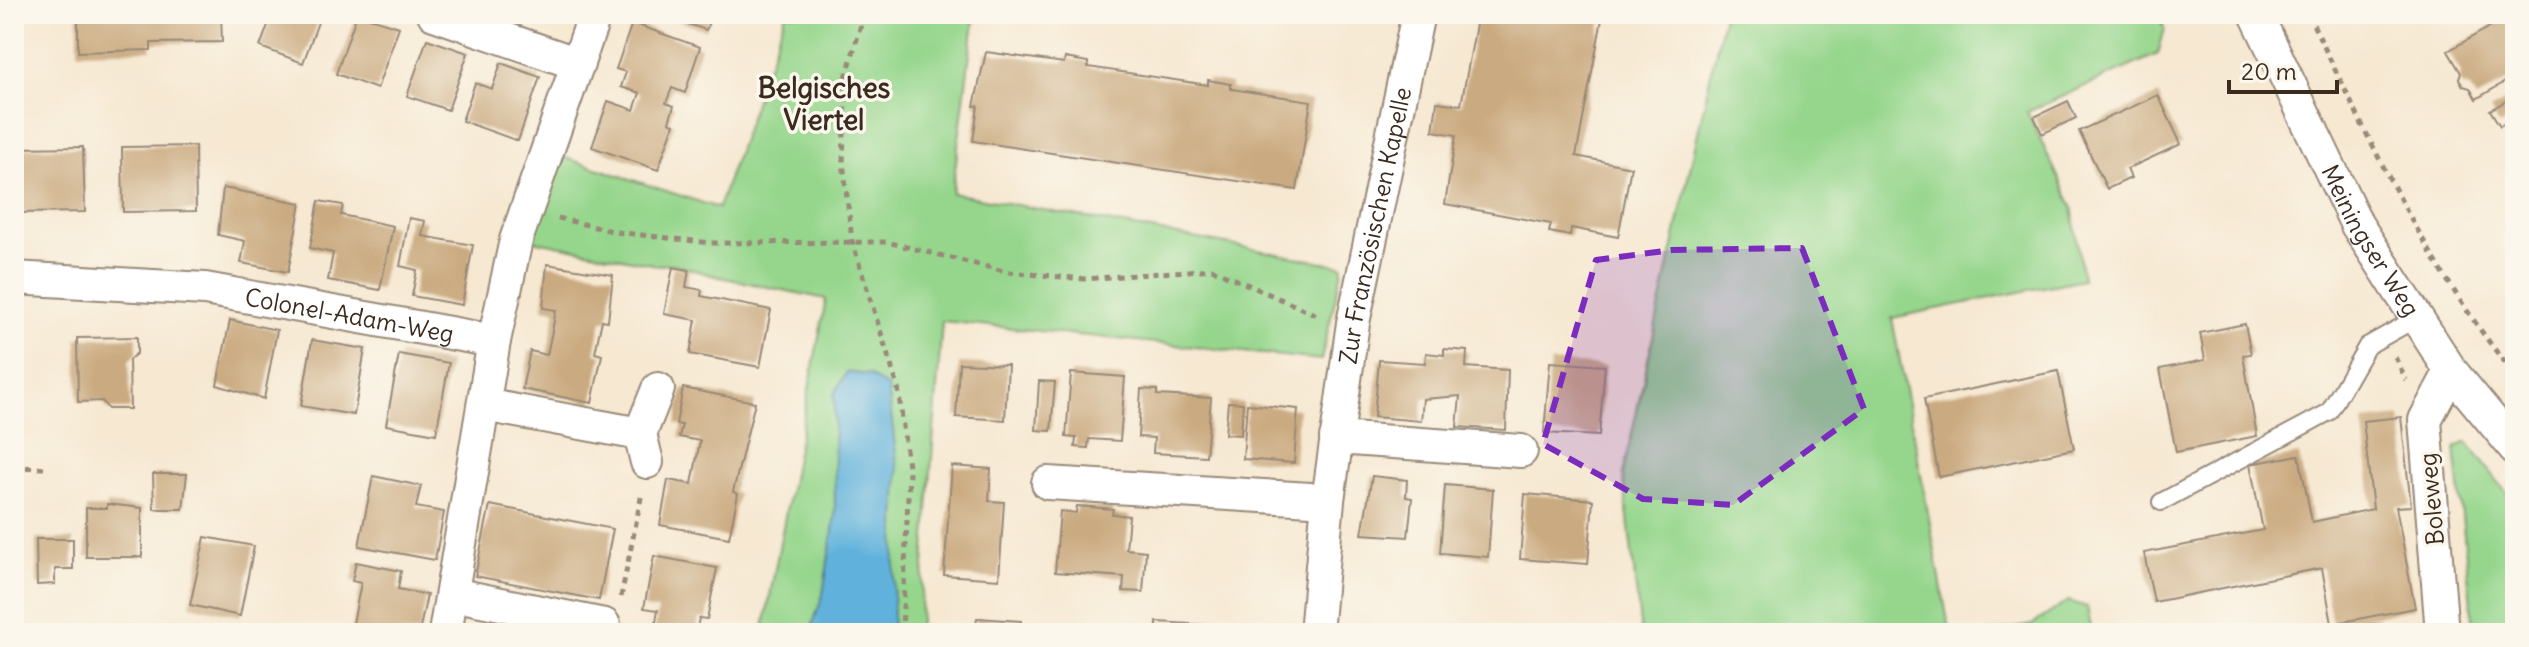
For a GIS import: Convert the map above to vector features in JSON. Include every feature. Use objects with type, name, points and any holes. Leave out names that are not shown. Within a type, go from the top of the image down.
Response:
[{"type":"street","points":[[434,14],[578,64]]},
{"type":"street","points":[[445,633],[494,341],[516,240],[595,14]]},
{"type":"street","name":"Zur Französischen Kapelle","points":[[1316,633],[1328,500],[1353,323],[1418,14]]},
{"type":"street","name":"Meiningser Weg","points":[[2262,16],[2357,225],[2451,371],[2515,448]]},
{"type":"street","name":"Colonel-Adam-Weg","points":[[14,278],[205,289],[494,341]]},
{"type":"street","name":"Boleweg","points":[[2442,633],[2425,420],[2451,371]]},
{"type":"street","points":[[484,405],[644,448],[658,389]]},
{"type":"street","points":[[1336,438],[1521,451]]},
{"type":"street","points":[[1048,483],[1328,500]]},
{"type":"street","points":[[452,594],[604,629]]},
{"type":"lane","points":[[2161,502],[2329,412],[2367,346],[2417,318]]},
{"type":"lane","points":[[2370,633],[2380,633]]},
{"type":"path","points":[[864,14],[846,78],[843,162],[852,241],[898,387],[909,474],[902,633]]},
{"type":"path","points":[[2308,14],[2396,194],[2486,339],[2515,375]]},
{"type":"path","points":[[526,210],[616,232],[711,243],[887,242],[1008,272],[1084,279],[1212,269],[1255,285],[1307,313],[1353,323]]},
{"type":"path","points":[[2385,336],[2425,420]]},
{"type":"path","points":[[604,629],[617,620],[644,448]]},
{"type":"path","points":[[14,467],[44,468]]},
{"type":"highlighted area","points":[[1802,248],[1864,409],[1733,505],[1643,499],[1543,444],[1596,260],[1672,250]]},
{"type":"green space","points":[[786,14],[975,14],[952,193],[1343,266],[1321,360],[942,321],[919,633],[763,633],[826,299],[715,276],[674,264],[657,265],[527,239],[554,154],[718,208]]},
{"type":"green space","points":[[1724,14],[2158,14],[2165,28],[2158,54],[2027,112],[2072,206],[2083,279],[1892,318],[1950,633],[1641,633],[1623,474]]},
{"type":"green space","points":[[2467,442],[2515,503],[2515,633],[2474,633],[2455,448]]},
{"type":"green space","points":[[2068,601],[2087,607],[2092,633],[1989,633],[2032,625]]},
{"type":"water","points":[[847,372],[869,375],[888,388],[898,471],[892,633],[810,633],[823,594],[835,517],[834,394]]},
{"type":"building","points":[[78,14],[221,14],[222,42],[151,43],[151,50],[78,52]]},
{"type":"building","points":[[272,14],[321,14],[303,63],[260,47]]},
{"type":"building","points":[[357,14],[399,27],[377,89],[336,74]]},
{"type":"building","points":[[658,14],[710,14],[711,16],[706,30]]},
{"type":"building","points":[[1478,14],[1603,14],[1576,156],[1631,167],[1618,237],[1571,228],[1570,236],[1549,232],[1551,224],[1445,204],[1456,135],[1433,131],[1437,102],[1461,105]]},
{"type":"building","points":[[2512,14],[2515,76],[2476,99],[2470,88],[2463,86],[2459,79],[2461,73],[2448,51]]},
{"type":"building","points":[[632,23],[700,47],[685,93],[672,88],[666,103],[674,106],[669,122],[674,124],[658,170],[592,147],[608,101],[634,110],[640,93],[621,87],[626,72],[616,69]]},
{"type":"building","points":[[427,39],[468,53],[448,110],[407,96]]},
{"type":"building","points":[[986,52],[1064,63],[1065,58],[1088,62],[1088,67],[1208,85],[1208,80],[1231,84],[1231,89],[1311,101],[1297,190],[973,141],[978,106],[974,106]]},
{"type":"building","points":[[501,63],[540,77],[518,141],[462,121],[475,83],[492,89]]},
{"type":"building","points":[[2158,95],[2181,144],[2127,169],[2131,178],[2107,189],[2079,131]]},
{"type":"building","points":[[2515,96],[2515,117],[2500,126],[2490,110]]},
{"type":"building","points":[[2068,101],[2076,118],[2042,134],[2034,117]]},
{"type":"building","points":[[195,146],[196,211],[123,212],[122,147]]},
{"type":"building","points":[[83,147],[85,212],[14,213],[14,148]]},
{"type":"building","points":[[223,188],[301,203],[288,272],[241,263],[245,241],[218,235]]},
{"type":"building","points":[[319,201],[343,205],[341,215],[393,226],[380,290],[328,280],[333,253],[310,248]]},
{"type":"building","points":[[409,218],[425,221],[422,236],[473,245],[462,305],[412,296],[417,270],[400,266]]},
{"type":"building","points":[[547,264],[613,275],[608,321],[602,320],[595,353],[602,355],[592,403],[522,389],[530,351],[547,355],[553,326],[556,310],[543,308]]},
{"type":"building","points":[[673,267],[689,270],[686,287],[702,290],[701,296],[771,310],[760,367],[690,354],[696,320],[664,314]]},
{"type":"building","points":[[230,320],[277,330],[264,399],[217,385]]},
{"type":"building","points":[[2245,324],[2251,354],[2243,355],[2257,436],[2176,452],[2160,369],[2205,360],[2200,333]]},
{"type":"building","points":[[137,337],[137,353],[129,360],[130,409],[108,409],[102,401],[78,402],[77,338]]},
{"type":"building","points":[[312,340],[365,349],[354,415],[301,406]]},
{"type":"building","points":[[1444,349],[1467,351],[1466,367],[1508,370],[1506,430],[1457,427],[1460,396],[1423,399],[1421,421],[1374,417],[1379,360],[1425,363],[1426,353],[1444,355]]},
{"type":"building","points":[[399,354],[449,363],[436,434],[386,425]]},
{"type":"building","points":[[1550,362],[1605,366],[1599,436],[1544,433]]},
{"type":"building","points":[[959,363],[1008,365],[1005,420],[956,417]]},
{"type":"building","points":[[2058,371],[2074,449],[1939,477],[1924,399]]},
{"type":"building","points":[[1071,373],[1125,377],[1120,441],[1089,439],[1088,448],[1075,447],[1076,438],[1066,437]]},
{"type":"building","points":[[1039,381],[1055,382],[1051,431],[1036,430]]},
{"type":"building","points":[[683,388],[755,402],[733,492],[738,494],[729,538],[660,525],[668,480],[692,484],[700,441],[679,437],[682,425],[676,424]]},
{"type":"building","points":[[1141,389],[1157,390],[1157,395],[1211,398],[1206,456],[1153,453],[1154,438],[1138,437]]},
{"type":"building","points":[[1228,402],[1243,403],[1241,435],[1225,434]]},
{"type":"building","points":[[1247,404],[1298,409],[1294,463],[1243,459]]},
{"type":"building","points":[[2401,417],[2411,506],[2396,507],[2415,608],[2332,624],[2322,568],[2154,602],[2144,553],[2263,530],[2250,464],[2299,455],[2312,522],[2373,509],[2363,421]]},
{"type":"building","points":[[952,466],[991,469],[989,501],[1004,502],[999,579],[944,575]]},
{"type":"building","points":[[153,474],[187,474],[183,509],[154,509]]},
{"type":"building","points":[[373,476],[421,486],[416,507],[444,512],[435,560],[359,546]]},
{"type":"building","points":[[1372,476],[1407,480],[1406,497],[1412,498],[1408,537],[1362,534]]},
{"type":"building","points":[[1445,485],[1493,489],[1488,557],[1440,553]]},
{"type":"building","points":[[1525,494],[1593,500],[1588,564],[1520,559]]},
{"type":"building","points":[[107,504],[142,508],[142,557],[86,557],[86,508],[107,508]]},
{"type":"building","points":[[490,505],[613,529],[599,600],[475,576]]},
{"type":"building","points":[[1077,506],[1113,509],[1112,514],[1129,516],[1126,549],[1146,551],[1143,592],[1123,591],[1124,577],[1055,572],[1060,511],[1076,513]]},
{"type":"building","points":[[205,537],[254,546],[240,616],[190,605]]},
{"type":"building","points":[[36,539],[73,539],[73,569],[55,569],[55,584],[37,585]]},
{"type":"building","points":[[654,556],[717,568],[707,619],[699,618],[696,633],[654,633],[658,610],[644,608]]},
{"type":"building","points":[[356,562],[401,571],[398,589],[427,595],[419,633],[351,633],[361,583],[352,581]]},
{"type":"building","points":[[977,618],[1021,621],[1021,633],[975,633]]},
{"type":"building","points":[[1157,622],[1293,630],[1292,633],[1157,633]]},
{"type":"district","name":"Belgisches Viertel","points":[[824,104]]}]
